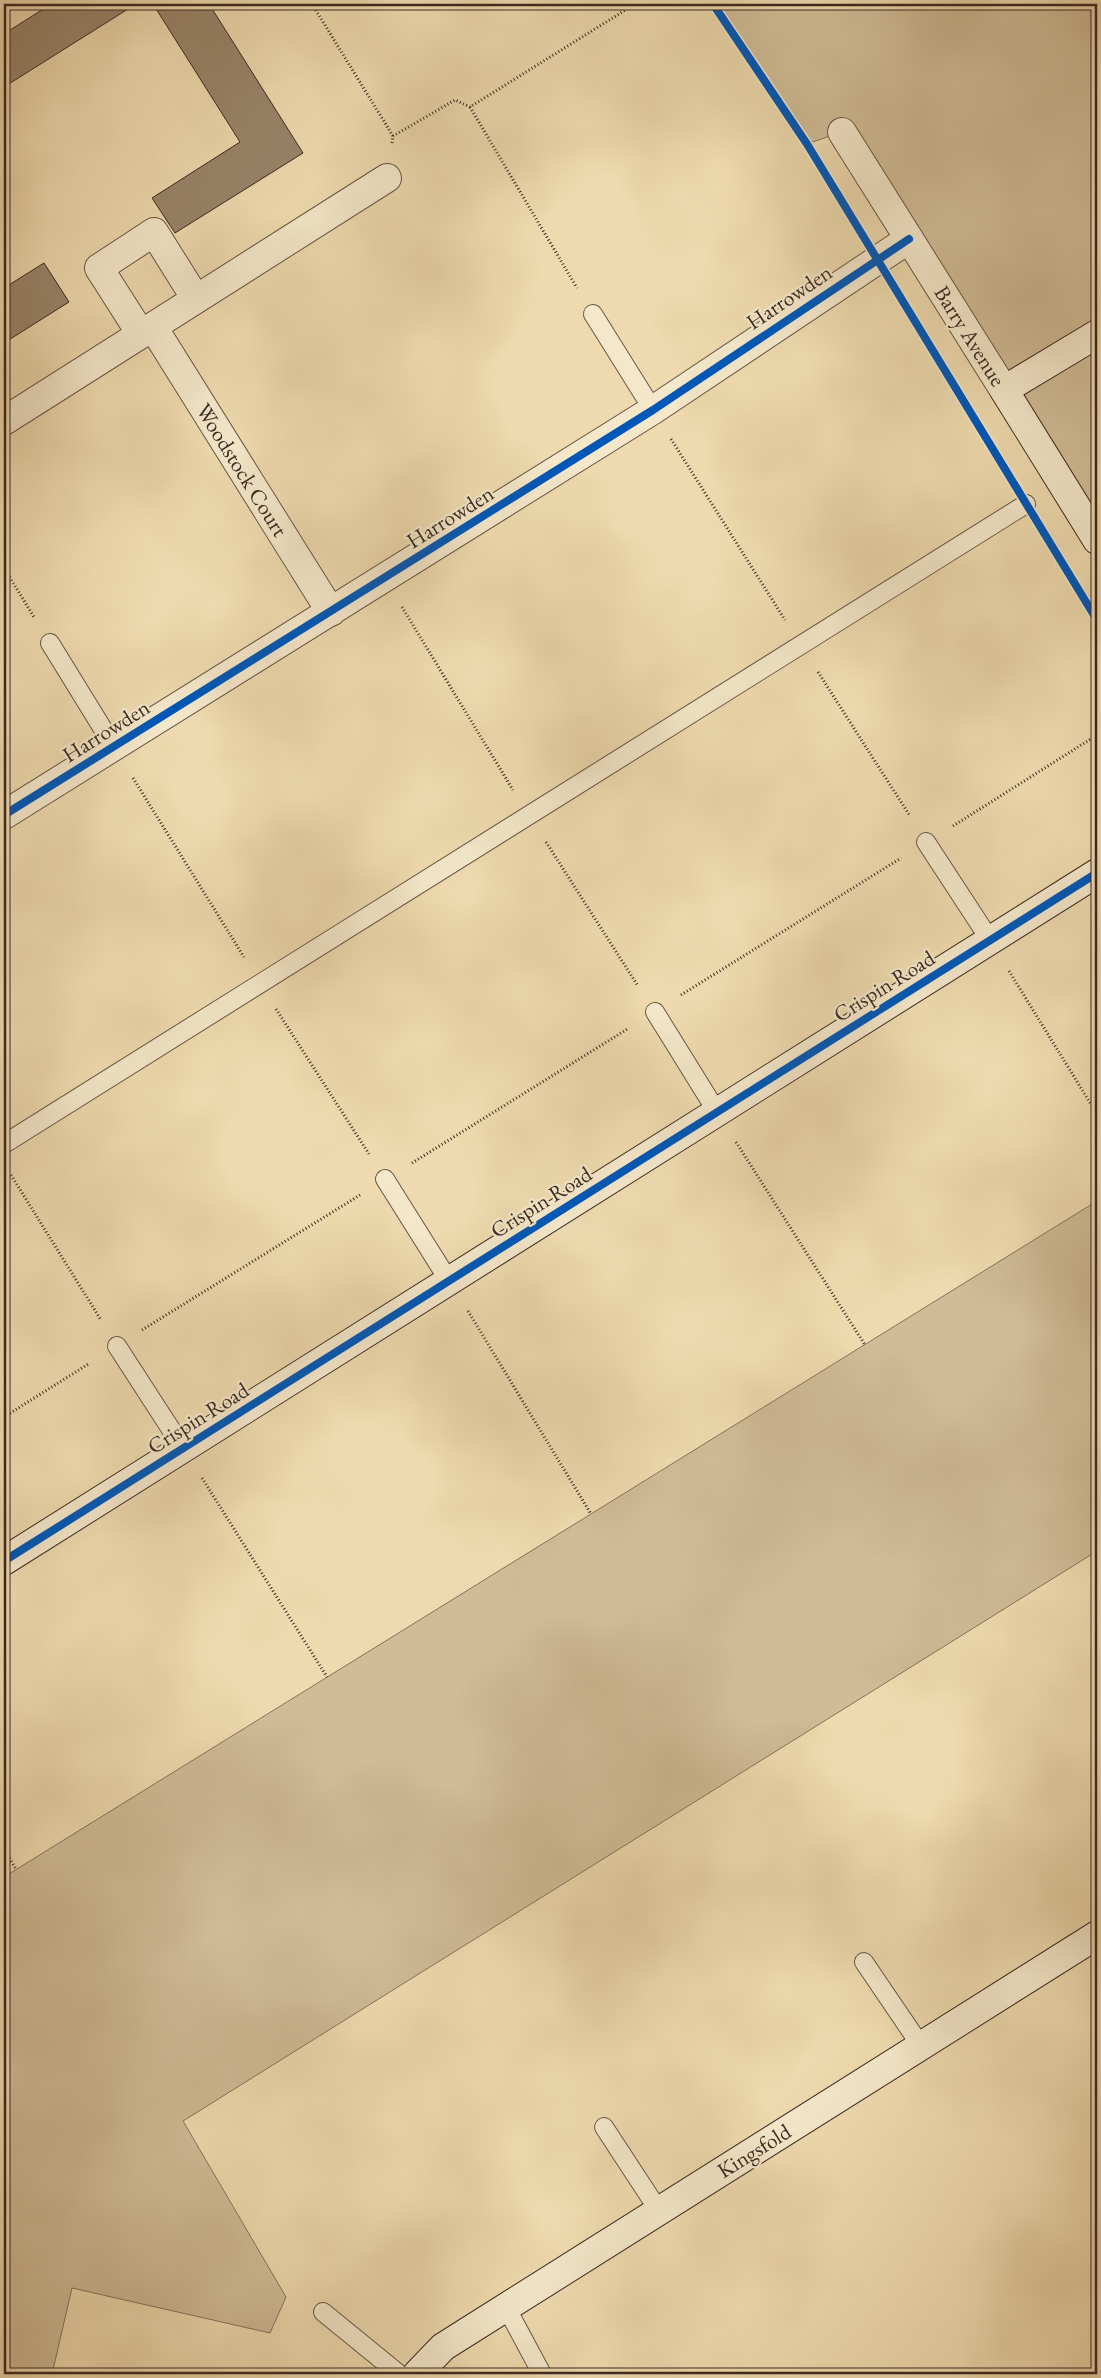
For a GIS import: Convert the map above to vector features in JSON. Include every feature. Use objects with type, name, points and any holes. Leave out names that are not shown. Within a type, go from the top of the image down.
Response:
[{"type":"street","name":"Barry Avenue","points":[[842,132],[1097,540]]},
{"type":"street","points":[[4,421],[387,178]]},
{"type":"street","name":"Woodstock Court","points":[[196,299],[154,232],[99,268],[147,330],[331,612]]},
{"type":"street","name":"Harrowden","points":[[4,815],[654,410],[909,239]]},
{"type":"street","points":[[1004,390],[1097,334]]},
{"type":"street","name":"Crispin Road","points":[[4,1561],[1097,873]]},
{"type":"street","name":"Kingsfold","points":[[417,2374],[443,2347],[1097,1935]]},
{"type":"lane","points":[[593,314],[654,410]]},
{"type":"lane","points":[[4,1144],[1026,504]]},
{"type":"lane","points":[[50,643],[114,747]]},
{"type":"lane","points":[[926,842],[990,940]]},
{"type":"lane","points":[[654,1012],[717,1112]]},
{"type":"lane","points":[[385,1180],[449,1281]]},
{"type":"lane","points":[[117,1346],[183,1448]]},
{"type":"lane","points":[[864,1962],[921,2046]]},
{"type":"lane","points":[[604,2127],[659,2211]]},
{"type":"lane","points":[[506,2308],[542,2374]]},
{"type":"lane","points":[[323,2312],[399,2374]]},
{"type":"path","points":[[312,4],[393,136],[387,178]]},
{"type":"path","points":[[470,107],[635,4]]},
{"type":"path","points":[[393,136],[455,100],[470,107],[593,314]]},
{"type":"path","points":[[4,568],[50,643]]},
{"type":"path","points":[[4,1417],[1097,736]]},
{"type":"path","points":[[990,940],[1097,1114]]},
{"type":"path","points":[[717,1112],[865,1345]]},
{"type":"path","points":[[9,1172],[117,1346]]},
{"type":"path","points":[[449,1281],[591,1514]]},
{"type":"path","points":[[183,1448],[326,1677]]},
{"type":"path","points":[[4,1850],[16,1869]]},
{"type":"shaded area","points":[[713,4],[1097,4],[1097,540],[841,132],[807,144]]},
{"type":"shaded area","points":[[1097,1201],[1097,1551],[183,2121],[286,2297],[270,2333],[72,2288],[52,2374],[4,2374],[4,1877]]},
{"type":"building","points":[[51,4],[136,4],[4,87],[4,34]]},
{"type":"building","points":[[153,4],[209,4],[303,153],[175,233],[152,198],[240,142]]},
{"type":"building","points":[[44,263],[69,302],[4,343],[4,288]]},
{"type":"cycle path","points":[[713,4],[807,144],[1097,620]]},
{"type":"cycle path","points":[[4,815],[653,410],[909,239]]},
{"type":"cycle path","points":[[4,1561],[1097,873]]}]
